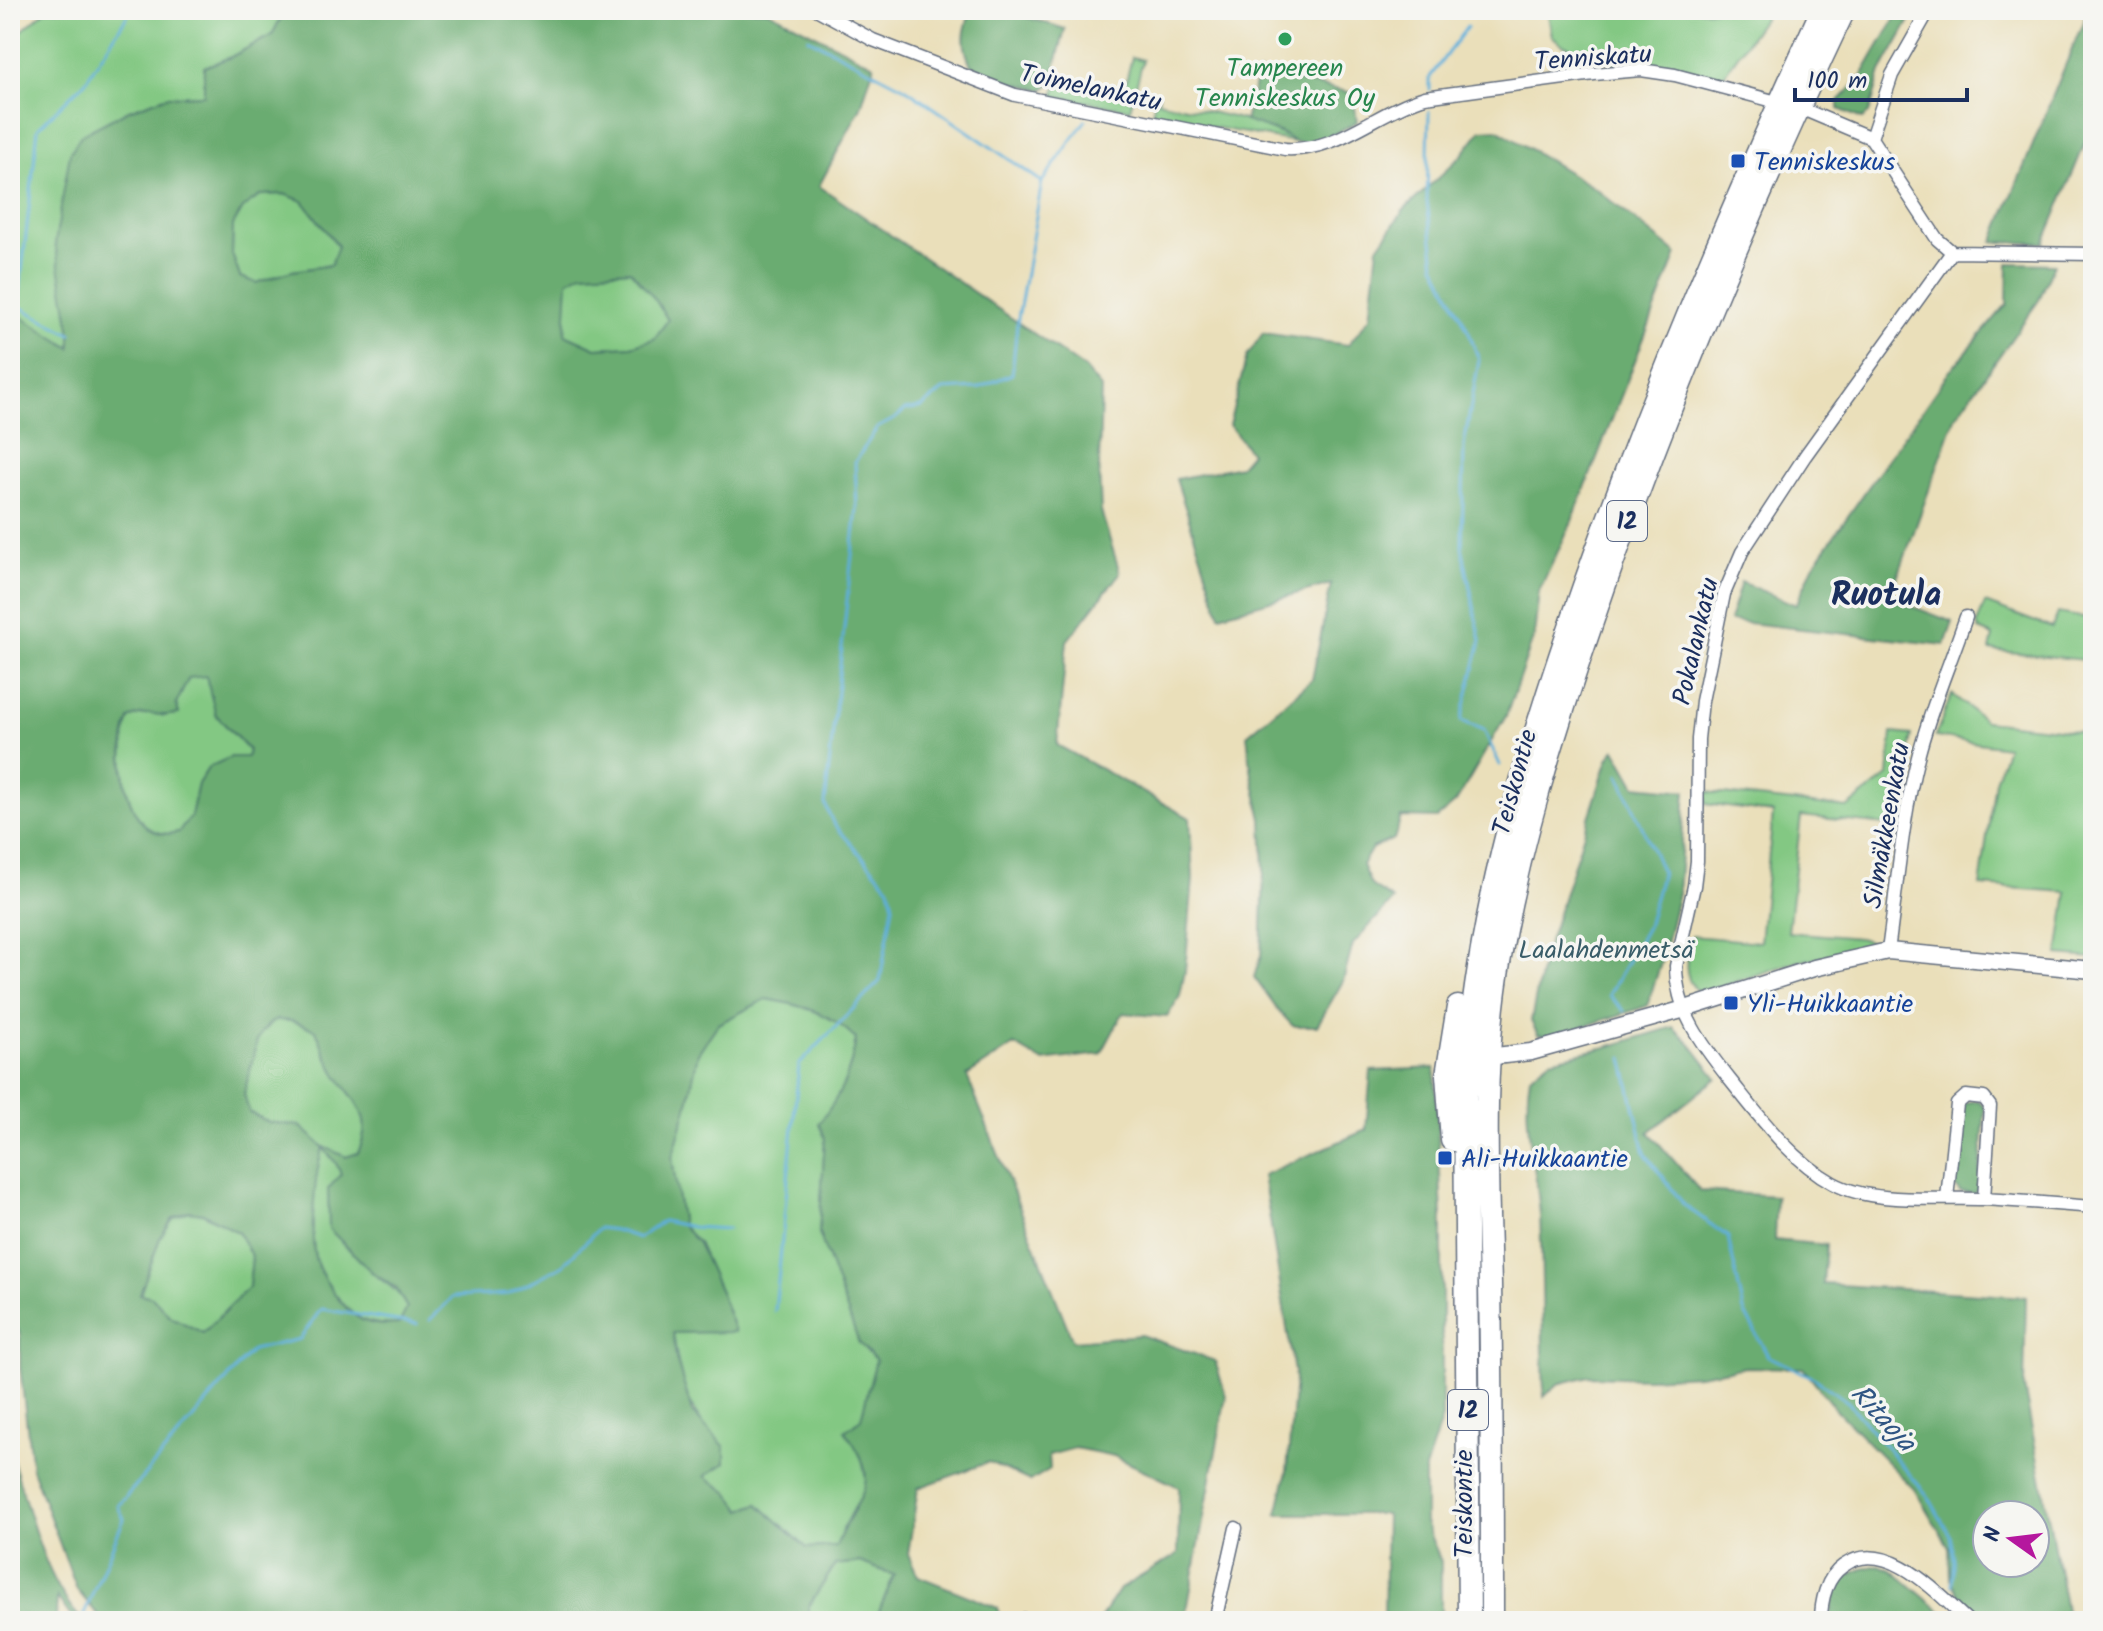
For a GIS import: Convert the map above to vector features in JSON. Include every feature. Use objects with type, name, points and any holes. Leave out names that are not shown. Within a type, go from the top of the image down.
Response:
[{"type":"highway","name":"Teiskontie","points":[[1492,1621],[1487,1168],[1478,1058],[1517,876],[1579,660],[1623,530],[1789,105],[1822,10]]},
{"type":"highway","name":"Teiskontie","points":[[1469,1621],[1465,1199],[1478,1058],[1485,930],[1510,817],[1556,668],[1613,501],[1686,315],[1789,105],[1844,10]]},
{"type":"highway","name":"12","points":[[1465,1199],[1456,1181],[1447,1075],[1468,961],[1485,930]]},
{"type":"street","name":"Toimelankatu","points":[[818,10],[873,40],[1015,95],[1285,149],[1319,147],[1407,103]]},
{"type":"street","points":[[1929,10],[1892,75],[1871,138],[1937,239],[1952,252],[2093,254]]},
{"type":"street","name":"Tenniskatu","points":[[1407,103],[1453,93],[1641,70],[1675,75],[1789,105],[1871,138]]},
{"type":"street","name":"Pokalankatu","points":[[1685,1009],[1676,980],[1676,966],[1697,861],[1701,707],[1724,594],[1742,552],[1805,456],[1952,252]]},
{"type":"street","name":"Silmäkkeenkatu","points":[[1888,951],[1917,761],[1926,727],[1966,617]]},
{"type":"street","points":[[1478,1058],[1531,1052],[1685,1009],[1814,968],[1888,951],[2093,970]]},
{"type":"street","points":[[1685,1009],[1698,1039],[1756,1112],[1792,1150],[1831,1183],[1852,1192],[1876,1196],[1984,1199],[2093,1207]]},
{"type":"street","points":[[1947,1198],[1957,1104],[1966,1096],[1984,1098],[1990,1106],[1984,1199]]},
{"type":"street","points":[[1215,1621],[1236,1528]]},
{"type":"street","points":[[1821,1621],[1823,1599],[1834,1575],[1863,1556],[1894,1561],[1968,1621]]},
{"type":"green space","points":[[46,10],[285,10],[272,35],[231,57],[204,67],[205,95],[168,96],[129,110],[81,136],[70,154],[71,348],[10,310],[10,41]]},
{"type":"green space","points":[[285,10],[767,10],[874,65],[861,107],[819,186],[1084,368],[1101,388],[1101,511],[1120,573],[1067,641],[1057,745],[1190,818],[1193,879],[1185,971],[1180,996],[1167,1017],[1123,1013],[1101,1054],[1042,1061],[1014,1045],[967,1076],[1073,1341],[1141,1335],[1215,1361],[1226,1396],[1185,1621],[1099,1621],[1120,1589],[1178,1554],[1179,1487],[1114,1456],[1075,1448],[1049,1455],[1050,1469],[1030,1481],[989,1462],[918,1488],[908,1554],[918,1576],[998,1608],[1003,1621],[875,1621],[894,1575],[860,1562],[835,1565],[809,1606],[806,1621],[103,1621],[77,1590],[32,1469],[20,1367],[20,1335],[10,1311],[10,310],[71,348],[55,243],[70,153],[81,135],[129,110],[168,96],[204,95],[204,67],[231,57],[272,35]],"holes":[[[284,194],[303,201],[338,246],[331,265],[292,271],[256,283],[240,277],[232,254],[233,225],[243,208],[261,195]],[[630,270],[668,320],[654,339],[631,346],[596,348],[565,334],[568,281],[582,273]],[[206,676],[216,715],[249,750],[247,757],[231,757],[209,767],[198,784],[191,816],[179,832],[164,834],[147,827],[137,816],[125,784],[123,748],[129,719],[149,714],[179,714],[176,704],[189,678]],[[766,999],[815,1011],[837,1022],[856,1039],[844,1084],[819,1123],[825,1138],[819,1233],[859,1343],[876,1360],[861,1419],[845,1431],[864,1465],[864,1490],[836,1546],[807,1548],[758,1504],[742,1510],[729,1493],[705,1476],[725,1463],[725,1447],[692,1412],[676,1358],[673,1333],[735,1332],[698,1243],[682,1226],[672,1158],[687,1108],[698,1053],[718,1024]],[[277,1020],[292,1021],[316,1030],[334,1070],[361,1111],[365,1129],[358,1153],[346,1157],[322,1146],[300,1126],[268,1122],[249,1112],[244,1094],[258,1037],[270,1023]],[[323,1148],[341,1174],[328,1189],[329,1229],[374,1274],[396,1288],[407,1308],[399,1324],[375,1324],[355,1316],[323,1277],[316,1261],[313,1237],[318,1171]],[[189,1211],[203,1213],[238,1232],[252,1257],[249,1287],[203,1333],[171,1317],[152,1297],[140,1294],[160,1238],[173,1218]]]},
{"type":"green space","points":[[972,10],[1004,10],[1065,29],[1051,83],[1043,90],[1013,83],[971,65],[964,37]]},
{"type":"green space","points":[[1547,10],[1769,10],[1721,79],[1659,64],[1621,66],[1562,44],[1552,36]]},
{"type":"green space","points":[[1900,10],[1916,10],[1881,72],[1869,114],[1862,119],[1839,109],[1839,101],[1860,79]]},
{"type":"green space","points":[[2088,10],[2093,10],[2093,124],[2044,243],[1993,242]]},
{"type":"green space","points":[[1132,57],[1143,60],[1130,109],[1052,96],[1060,80],[1123,94]]},
{"type":"green space","points":[[1258,72],[1353,93],[1357,122],[1309,143],[1295,142],[1279,132],[1245,121]]},
{"type":"green space","points":[[1157,93],[1158,101],[1247,121],[1295,142],[1157,117],[1152,112]]},
{"type":"green space","points":[[1497,129],[1596,189],[1677,254],[1570,526],[1539,591],[1534,636],[1506,716],[1456,802],[1437,818],[1401,817],[1394,839],[1372,848],[1362,865],[1371,885],[1393,900],[1353,944],[1343,981],[1317,1026],[1293,1026],[1254,977],[1261,955],[1264,870],[1262,819],[1247,735],[1312,680],[1331,584],[1220,615],[1176,479],[1240,466],[1251,453],[1229,425],[1247,356],[1263,333],[1348,345],[1370,317],[1378,247],[1404,210],[1461,156],[1481,130]]},
{"type":"green space","points":[[284,194],[303,201],[338,247],[331,265],[292,271],[256,283],[240,277],[232,254],[233,225],[243,208],[261,195]]},
{"type":"green space","points":[[2008,263],[2054,264],[2039,300],[1955,418],[1890,598],[1953,622],[1945,645],[1729,621],[1741,582],[1796,605],[1813,566],[1949,372],[2007,304]]},
{"type":"green space","points":[[631,270],[668,320],[654,339],[631,346],[596,348],[565,334],[567,281],[582,273]]},
{"type":"green space","points":[[1985,603],[2052,628],[2058,613],[2093,619],[2093,661],[1990,650],[1993,636],[1979,630],[1977,624]]},
{"type":"green space","points":[[206,675],[216,715],[249,751],[247,758],[231,757],[209,767],[198,784],[191,816],[179,832],[162,834],[147,827],[130,801],[124,766],[129,719],[146,711],[164,716],[179,713],[176,704],[189,677]]},
{"type":"green space","points":[[1952,694],[1985,721],[2093,733],[2093,958],[2058,955],[2067,892],[1980,886],[1995,781],[2007,747],[1935,737]]},
{"type":"green space","points":[[1892,733],[1912,735],[1895,826],[1801,816],[1788,932],[1859,938],[1878,944],[1792,963],[1708,991],[1696,990],[1687,971],[1692,936],[1760,942],[1773,813],[1706,804],[1705,792],[1847,808],[1888,776]]},
{"type":"green space","name":"Laalahdenmetsä","points":[[1615,749],[1636,786],[1686,791],[1678,893],[1663,957],[1647,1006],[1554,1036],[1538,1035],[1531,1021],[1543,960],[1608,759]]},
{"type":"green space","points":[[766,999],[826,1016],[856,1039],[844,1084],[819,1124],[825,1138],[819,1233],[859,1343],[876,1360],[861,1419],[861,1453],[867,1485],[837,1546],[807,1548],[758,1504],[742,1510],[729,1493],[704,1476],[707,1429],[687,1396],[673,1333],[735,1331],[698,1243],[682,1226],[672,1158],[687,1108],[698,1053],[718,1024]]},
{"type":"green space","points":[[291,1021],[316,1030],[334,1070],[361,1111],[365,1129],[358,1153],[346,1157],[324,1147],[341,1174],[341,1243],[399,1296],[407,1308],[400,1324],[371,1322],[356,1316],[334,1293],[318,1265],[313,1244],[312,1216],[314,1187],[323,1147],[300,1126],[268,1122],[249,1112],[244,1094],[258,1037],[270,1023]]},
{"type":"green space","points":[[1673,1027],[1717,1078],[1649,1132],[1700,1191],[1776,1196],[1774,1240],[1826,1245],[1823,1284],[2026,1297],[2024,1387],[2045,1499],[1971,1499],[1971,1579],[2051,1579],[2051,1531],[2068,1621],[1984,1621],[1967,1607],[1950,1579],[1949,1547],[1914,1489],[1835,1409],[1803,1368],[1746,1367],[1699,1375],[1648,1378],[1589,1376],[1558,1384],[1544,1397],[1539,1199],[1527,1112],[1530,1076],[1550,1060]]},
{"type":"green space","points":[[1435,1068],[1442,1216],[1442,1418],[1425,1469],[1425,1523],[1441,1562],[1441,1621],[1384,1621],[1386,1514],[1277,1514],[1287,1471],[1295,1379],[1263,1175],[1366,1130],[1371,1071]]},
{"type":"green space","points":[[1978,1100],[1985,1107],[1979,1190],[1974,1194],[1960,1192],[1953,1184],[1963,1103]]},
{"type":"green space","points":[[189,1211],[202,1213],[238,1232],[252,1256],[249,1287],[203,1333],[171,1317],[152,1297],[140,1294],[160,1238],[173,1218]]},
{"type":"green space","points":[[10,1441],[32,1524],[48,1567],[69,1605],[83,1621],[74,1621],[57,1597],[56,1621],[10,1621]]},
{"type":"green space","points":[[860,1562],[894,1575],[875,1621],[806,1621],[809,1606],[835,1565]]},
{"type":"green space","points":[[1879,1565],[1892,1570],[1952,1621],[1830,1621],[1834,1598],[1842,1582],[1856,1572]]},
{"type":"waterway","points":[[71,334],[18,306],[38,128],[85,82],[131,10]]},
{"type":"waterway","points":[[1430,90],[1430,77],[1467,27]]},
{"type":"waterway","points":[[808,38],[905,88],[1042,182]]},
{"type":"waterway","points":[[1429,112],[1427,202],[1435,264],[1468,330],[1479,360],[1464,445],[1462,547],[1481,641],[1461,721],[1484,730],[1500,765]]},
{"type":"waterway","points":[[775,1311],[799,1065],[880,981],[893,905],[889,887],[833,823],[825,804],[857,508],[855,462],[877,428],[905,410],[922,407],[943,390],[978,388],[1012,374],[1017,324],[1042,182],[1086,120]]},
{"type":"waterway","points":[[1619,775],[1662,872],[1647,927],[1609,995],[1624,1011]]},
{"type":"waterway","name":"Ritaoja","points":[[1623,1058],[1645,1153],[1684,1205],[1728,1237],[1744,1311],[1768,1356],[1814,1378],[1848,1402],[1928,1496],[1950,1535],[1954,1560],[1952,1585]]},
{"type":"waterway","points":[[430,1320],[453,1297],[509,1294],[563,1265],[599,1228],[639,1238],[663,1221],[692,1227],[728,1229]]},
{"type":"waterway","points":[[81,1621],[124,1519],[118,1506],[252,1350],[300,1339],[321,1309],[417,1324]]},
{"type":"place","name":"Tampereen Tenniskeskus Oy","points":[[1285,39]]},
{"type":"place","name":"Tenniskeskus","points":[[1738,161]]},
{"type":"place","name":"Yli-Huikkaantie","points":[[1731,1003]]},
{"type":"place","name":"Ali-Huikkaantie","points":[[1445,1158]]},
{"type":"district","name":"Ruotula","points":[[1886,593]]}]
